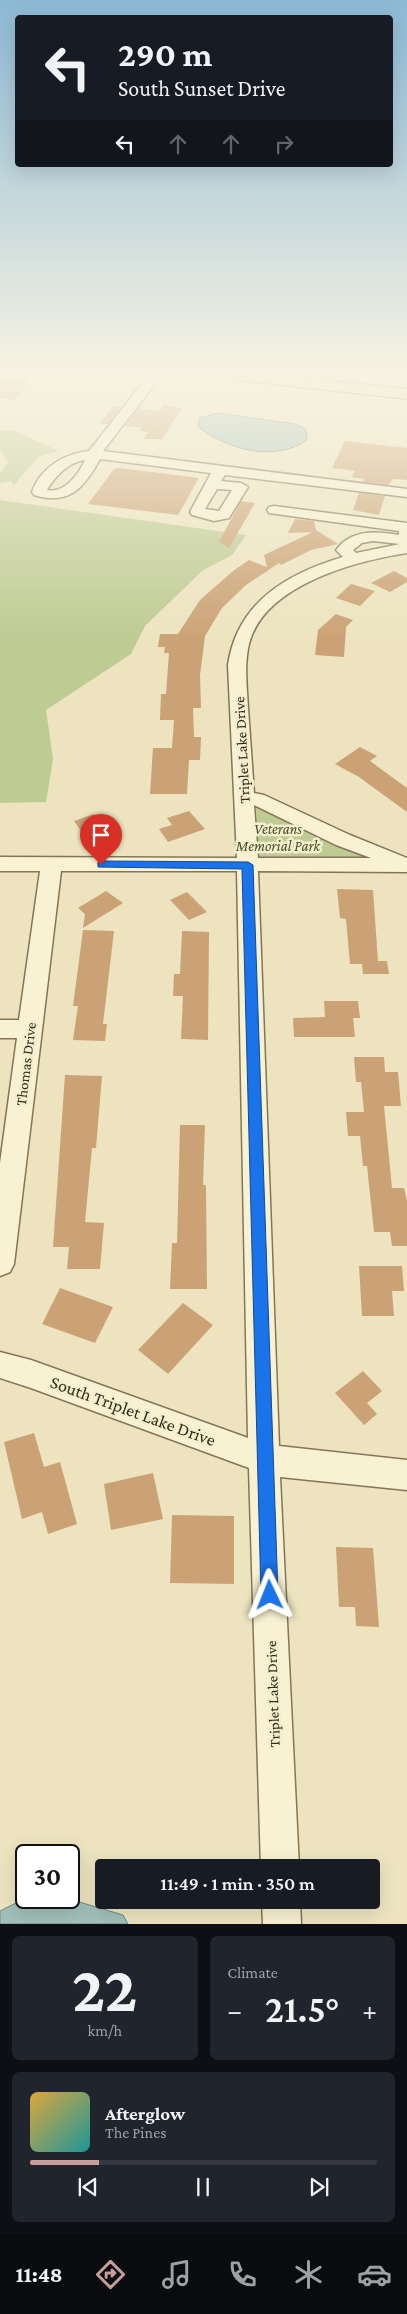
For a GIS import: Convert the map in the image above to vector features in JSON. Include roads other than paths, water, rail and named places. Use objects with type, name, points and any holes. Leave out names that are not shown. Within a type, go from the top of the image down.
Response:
[{"type":"street","points":[[193,461],[221,469],[407,492]]},
{"type":"street","points":[[221,469],[197,510],[199,514],[215,516],[225,514],[241,487]]},
{"type":"street","points":[[212,484],[407,508]]},
{"type":"street","points":[[274,510],[406,527],[407,541],[357,538],[349,543],[344,550],[353,559]]},
{"type":"street","name":"Triplet Lake Drive","points":[[280,1859],[264,1459],[248,865],[237,665],[239,645],[250,622],[264,605],[293,585],[335,564],[407,548]]},
{"type":"street","points":[[244,798],[257,799],[343,840],[407,864]]},
{"type":"street","points":[[0,864],[407,864]]},
{"type":"street","name":"Thomas Drive","points":[[0,1264],[51,864]]},
{"type":"street","points":[[0,1029],[30,1029]]},
{"type":"street","name":"South Triplet Lake Drive","points":[[0,1365],[31,1374],[264,1459],[309,1466],[407,1476]]},
{"type":"street","points":[[281,1909],[282,1924]]},
{"type":"water","points":[[80,1902],[95,1907],[95,1909],[103,1909],[123,1915],[128,1924],[0,1924],[0,1911],[15,1904],[15,1909],[80,1909]]},
{"type":"park label","name":"Veterans Memorial Park","points":[[278,838]]}]
